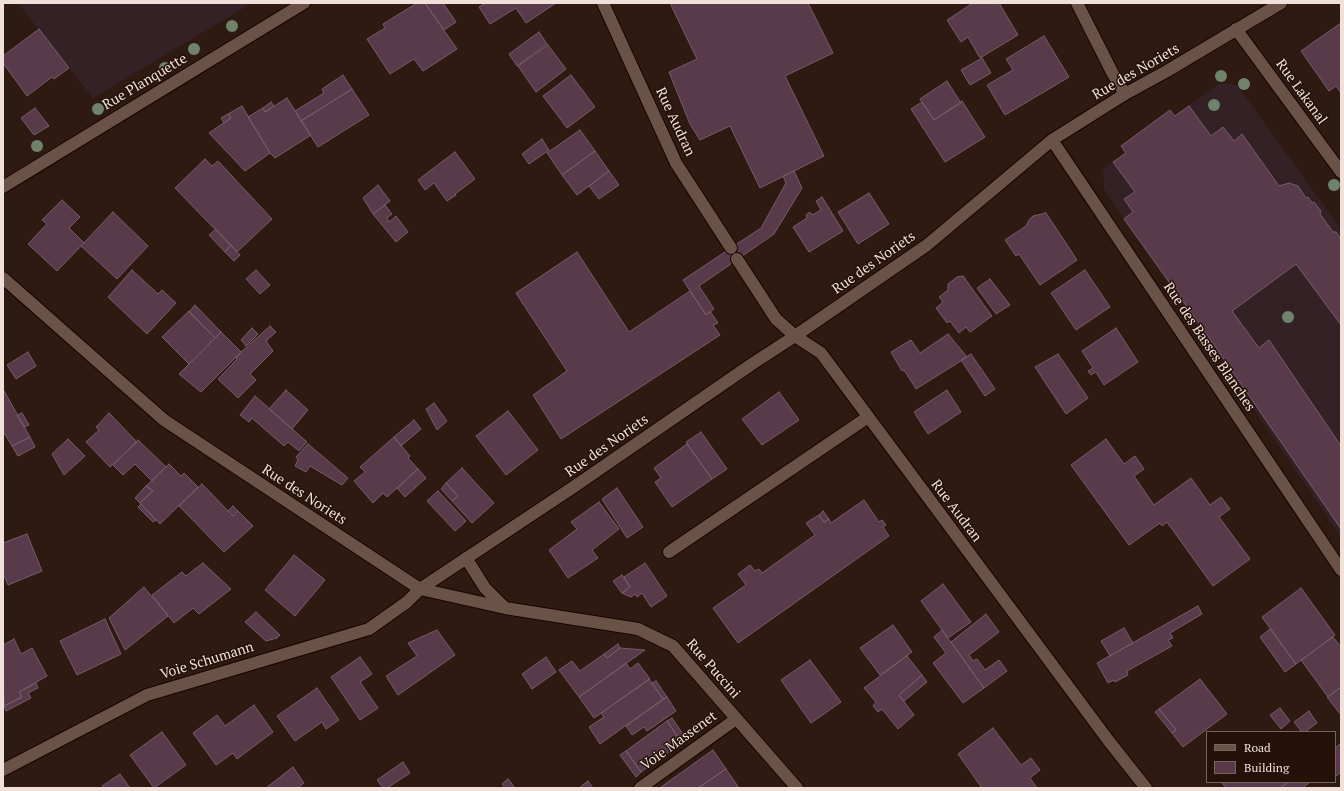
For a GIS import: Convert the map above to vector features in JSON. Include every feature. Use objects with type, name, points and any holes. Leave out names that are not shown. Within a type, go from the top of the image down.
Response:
[{"type":"street","name":"Rue Planquette","points":[[3,187],[304,3]]},
{"type":"street","name":"Rue Audran","points":[[603,3],[676,163],[731,248]]},
{"type":"street","points":[[1077,3],[1113,74],[1125,94]]},
{"type":"street","name":"Rue des Noriets","points":[[3,278],[164,420],[420,589],[575,486],[927,245],[1052,140],[1125,94],[1167,71],[1281,3]]},
{"type":"street","name":"Rue Lakanal","points":[[1236,29],[1341,172]]},
{"type":"street","name":"Rue des Basses Blanches","points":[[1052,140],[1341,570]]},
{"type":"street","name":"Rue Audran","points":[[737,259],[776,319],[795,336],[821,353],[1108,740],[1146,788]]},
{"type":"street","points":[[668,552],[868,417]]},
{"type":"street","points":[[466,558],[485,588],[505,608]]},
{"type":"street","name":"Rue Puccini","points":[[420,589],[505,608],[638,629],[672,646],[797,788]]},
{"type":"street","name":"Voie Schumann","points":[[3,770],[147,695],[369,629],[407,602],[420,589]]},
{"type":"street","name":"Voie Massenet","points":[[640,788],[736,718]]},
{"type":"shaded area","points":[[18,3],[252,3],[93,98]]},
{"type":"shaded area","points":[[1220,83],[1237,85],[1341,229],[1341,537],[1104,189],[1103,169],[1126,153],[1121,146],[1170,110],[1175,116]]},
{"type":"building","points":[[417,3],[425,3],[457,49],[423,71],[414,59],[390,74],[367,39],[385,28],[383,24]]},
{"type":"building","points":[[425,3],[443,3],[456,22],[444,30]]},
{"type":"building","points":[[486,3],[556,3],[526,23],[516,8],[490,24],[479,7]]},
{"type":"building","points":[[670,3],[808,3],[833,53],[785,76],[824,156],[760,188],[730,126],[700,140],[690,124],[669,72],[697,59]]},
{"type":"building","points":[[973,3],[999,3],[1018,35],[980,58],[968,37],[961,42],[947,20]]},
{"type":"building","points":[[1341,23],[1341,93],[1336,86],[1329,91],[1301,51]]},
{"type":"building","points":[[39,29],[69,68],[54,79],[52,77],[27,96],[3,63],[3,56]]},
{"type":"building","points":[[539,32],[547,44],[517,66],[509,54]]},
{"type":"building","points":[[1044,36],[1069,77],[1005,115],[987,85],[1013,70],[1006,59]]},
{"type":"building","points":[[548,45],[566,69],[536,92],[518,66]]},
{"type":"building","points":[[982,58],[991,73],[970,85],[961,70]]},
{"type":"building","points":[[343,75],[352,89],[301,121],[295,111],[324,93],[322,89]]},
{"type":"building","points":[[571,75],[595,107],[567,128],[543,96]]},
{"type":"building","points":[[947,81],[961,103],[934,120],[920,99]]},
{"type":"building","points":[[352,89],[369,115],[318,147],[301,121]]},
{"type":"building","points":[[287,98],[311,135],[275,158],[270,153],[248,117],[263,108],[265,112]]},
{"type":"building","points":[[962,101],[985,137],[945,162],[911,109],[922,102],[934,120]]},
{"type":"building","points":[[271,102],[274,106],[265,112],[263,108]]},
{"type":"building","points":[[242,106],[270,153],[245,171],[209,133],[231,118],[228,114]]},
{"type":"building","points":[[1189,106],[1211,136],[1223,127],[1234,141],[1242,134],[1279,186],[1289,183],[1298,186],[1306,198],[1308,197],[1312,203],[1314,202],[1321,211],[1320,214],[1333,232],[1336,232],[1341,239],[1341,325],[1296,264],[1232,311],[1259,348],[1269,340],[1341,446],[1341,529],[1210,339],[1124,219],[1133,212],[1124,199],[1135,192],[1113,162],[1126,153],[1121,146],[1170,110],[1175,116]]},
{"type":"building","points":[[35,108],[49,126],[34,135],[21,118]]},
{"type":"building","points":[[228,114],[231,118],[224,123],[221,118]]},
{"type":"building","points":[[580,130],[595,151],[562,175],[547,153]]},
{"type":"building","points":[[542,139],[549,150],[529,164],[522,154]]},
{"type":"building","points":[[595,151],[609,171],[577,195],[562,175]]},
{"type":"building","points":[[455,152],[475,179],[447,201],[434,183],[425,190],[418,180]]},
{"type":"building","points":[[205,159],[212,166],[218,161],[272,219],[237,252],[175,188]]},
{"type":"building","points":[[609,171],[619,185],[599,199],[589,186]]},
{"type":"building","points":[[794,171],[802,188],[774,234],[699,286],[714,309],[706,315],[683,280],[761,228],[786,183],[783,176]]},
{"type":"building","points":[[378,185],[390,201],[373,214],[363,198]]},
{"type":"building","points":[[869,193],[889,224],[858,244],[838,212]]},
{"type":"building","points":[[822,197],[843,231],[809,252],[793,227],[807,218],[806,215],[810,212],[812,215],[821,210],[816,201]]},
{"type":"building","points":[[62,200],[80,217],[69,228],[84,243],[57,271],[28,244],[47,224],[42,220]]},
{"type":"building","points":[[385,205],[392,214],[387,218],[389,222],[396,216],[408,232],[396,242],[373,214]]},
{"type":"building","points":[[113,212],[148,246],[117,279],[81,246]]},
{"type":"building","points":[[1046,213],[1077,260],[1040,285],[1019,254],[1016,256],[1005,240],[1026,226],[1033,216]]},
{"type":"building","points":[[216,229],[231,245],[225,252],[209,235]]},
{"type":"building","points":[[231,245],[240,255],[234,261],[225,252]]},
{"type":"building","points":[[577,252],[629,332],[690,291],[706,315],[710,311],[718,323],[713,325],[720,335],[561,439],[533,395],[567,371],[516,293]]},
{"type":"building","points":[[132,270],[158,294],[162,290],[176,303],[147,334],[108,297]]},
{"type":"building","points":[[256,270],[270,285],[260,294],[246,279]]},
{"type":"building","points":[[1085,270],[1110,307],[1076,330],[1051,293]]},
{"type":"building","points":[[963,276],[992,316],[970,332],[966,327],[959,333],[950,321],[947,323],[936,308],[943,302],[939,297],[948,290],[948,284],[957,277]]},
{"type":"building","points":[[990,279],[1010,305],[996,314],[977,288]]},
{"type":"building","points":[[195,305],[221,332],[215,338],[189,312]]},
{"type":"building","points":[[189,311],[215,338],[189,364],[162,337]]},
{"type":"building","points":[[270,326],[276,332],[266,341],[273,351],[250,374],[256,380],[238,398],[218,379],[237,359],[236,358],[241,352]]},
{"type":"building","points":[[252,328],[258,334],[246,346],[241,340]]},
{"type":"building","points":[[1116,328],[1138,362],[1104,385],[1096,372],[1091,375],[1088,371],[1093,368],[1082,351]]},
{"type":"building","points":[[221,332],[241,352],[201,392],[179,374]]},
{"type":"building","points":[[948,334],[967,357],[916,389],[904,370],[902,371],[891,352],[911,340],[920,353]]},
{"type":"building","points":[[28,352],[36,366],[16,379],[7,365]]},
{"type":"building","points":[[971,354],[995,389],[985,396],[961,360]]},
{"type":"building","points":[[1058,354],[1088,398],[1066,414],[1035,367]]},
{"type":"building","points":[[3,389],[30,437],[12,446],[3,431]]},
{"type":"building","points":[[286,390],[308,410],[292,429],[269,409]]},
{"type":"building","points":[[947,390],[961,412],[928,434],[914,412]]},
{"type":"building","points":[[779,392],[799,420],[762,445],[742,419]]},
{"type":"building","points":[[255,396],[307,442],[299,451],[288,442],[284,446],[252,418],[249,422],[240,415]]},
{"type":"building","points":[[434,403],[447,421],[437,430],[426,409]]},
{"type":"building","points":[[508,411],[538,450],[506,475],[476,436]]},
{"type":"building","points":[[22,413],[29,425],[24,427],[17,415]]},
{"type":"building","points":[[109,413],[137,442],[110,467],[86,442],[99,430],[96,427]]},
{"type":"building","points":[[414,420],[421,429],[401,446],[394,437]]},
{"type":"building","points":[[701,432],[727,469],[712,479],[686,442]]},
{"type":"building","points":[[30,437],[35,447],[18,456],[12,446]]},
{"type":"building","points":[[394,437],[410,456],[408,458],[418,469],[387,497],[383,493],[373,503],[354,481],[365,472],[360,467]]},
{"type":"building","points":[[68,439],[85,456],[64,475],[52,454]]},
{"type":"building","points":[[1106,439],[1124,464],[1135,456],[1144,469],[1134,476],[1154,505],[1191,478],[1210,505],[1221,497],[1230,509],[1219,517],[1250,559],[1213,586],[1167,522],[1162,526],[1160,523],[1129,545],[1071,465]]},
{"type":"building","points":[[138,440],[166,467],[152,481],[135,464],[123,475],[113,465]]},
{"type":"building","points":[[308,444],[348,478],[342,485],[310,466],[306,472],[295,466],[298,460],[296,457]]},
{"type":"building","points":[[687,444],[712,479],[672,507],[655,482],[661,478],[654,468]]},
{"type":"building","points":[[169,464],[181,476],[184,473],[198,487],[160,524],[140,503],[153,491],[146,486]]},
{"type":"building","points":[[462,468],[494,503],[472,523],[452,501],[458,496],[446,483]]},
{"type":"building","points":[[418,469],[426,478],[405,497],[397,488]]},
{"type":"building","points":[[446,483],[458,496],[452,501],[441,489]]},
{"type":"building","points":[[202,484],[233,516],[238,511],[253,526],[224,552],[179,506]]},
{"type":"building","points":[[146,486],[153,491],[140,503],[135,498]]},
{"type":"building","points":[[617,488],[643,527],[627,538],[602,499]]},
{"type":"building","points":[[438,491],[466,521],[455,531],[427,501]]},
{"type":"building","points":[[864,500],[879,522],[882,520],[886,525],[883,527],[889,536],[738,643],[713,608],[746,585],[738,574],[750,565],[755,571],[759,569],[762,573],[815,535],[806,523],[819,515],[824,522],[829,519],[831,523]]},
{"type":"building","points":[[599,502],[619,529],[592,550],[598,558],[568,578],[549,550],[577,529],[571,522]]},
{"type":"building","points":[[141,504],[156,520],[153,522],[138,507]]},
{"type":"building","points":[[233,506],[238,511],[233,516],[228,511]]},
{"type":"building","points":[[823,511],[829,519],[824,522],[819,515]]},
{"type":"building","points":[[27,534],[42,571],[8,585],[3,573],[3,543]]},
{"type":"building","points":[[294,555],[325,580],[295,616],[265,590]]},
{"type":"building","points":[[203,563],[231,589],[199,614],[193,608],[174,623],[152,595],[182,572],[186,576]]},
{"type":"building","points":[[645,563],[667,596],[651,607],[642,593],[637,597],[635,594],[631,597],[622,593],[630,587],[624,577]]},
{"type":"building","points":[[622,575],[630,587],[622,593],[613,581]]},
{"type":"building","points":[[943,584],[971,622],[948,638],[921,601]]},
{"type":"building","points":[[144,587],[168,616],[125,650],[109,618]]},
{"type":"building","points":[[1301,588],[1335,635],[1296,664],[1262,617]]},
{"type":"building","points":[[1198,606],[1202,614],[1170,633],[1173,638],[1168,640],[1172,646],[1127,671],[1128,675],[1115,682],[1114,680],[1108,683],[1097,663]]},
{"type":"building","points":[[256,612],[280,635],[277,638],[266,641],[245,622]]},
{"type":"building","points":[[986,614],[999,632],[969,655],[973,661],[977,659],[985,670],[999,660],[1007,671],[984,688],[951,642]]},
{"type":"building","points":[[105,619],[121,654],[77,675],[60,641]]},
{"type":"building","points":[[893,625],[912,652],[880,675],[860,648]]},
{"type":"building","points":[[1124,628],[1133,643],[1110,656],[1101,641]]},
{"type":"building","points":[[1270,629],[1296,664],[1285,672],[1260,637]]},
{"type":"building","points":[[437,630],[455,655],[398,695],[386,676],[417,656],[408,643]]},
{"type":"building","points":[[942,630],[984,688],[963,703],[933,663],[946,653],[934,637]]},
{"type":"building","points":[[1333,637],[1341,647],[1341,687],[1328,697],[1301,660]]},
{"type":"building","points":[[14,639],[21,654],[32,648],[47,676],[19,692],[22,697],[4,706],[3,645]]},
{"type":"building","points":[[618,644],[620,648],[607,658],[604,654]]},
{"type":"building","points":[[620,648],[645,650],[579,697],[559,670],[572,661],[580,671],[604,654],[607,658]]},
{"type":"building","points":[[907,656],[922,675],[899,695],[914,715],[898,729],[882,709],[878,712],[873,706],[876,702],[864,688]]},
{"type":"building","points":[[360,657],[372,674],[360,682],[378,708],[360,720],[331,677]]},
{"type":"building","points":[[546,657],[556,672],[532,689],[522,674]]},
{"type":"building","points":[[810,660],[841,702],[811,723],[781,680]]},
{"type":"building","points":[[626,663],[630,669],[638,663],[650,679],[594,718],[579,697]]},
{"type":"building","points":[[922,675],[927,682],[904,701],[899,695]]},
{"type":"building","points":[[649,679],[663,699],[600,744],[589,727],[604,717],[601,713]]},
{"type":"building","points":[[1200,679],[1227,714],[1183,747],[1172,733],[1176,730],[1159,709]]},
{"type":"building","points":[[656,681],[667,697],[663,699],[652,683]]},
{"type":"building","points":[[36,683],[38,688],[28,693],[31,698],[6,711],[4,706],[22,697],[19,692]]},
{"type":"building","points":[[1341,687],[1341,715],[1327,697]]},
{"type":"building","points":[[317,688],[339,720],[326,729],[322,722],[295,741],[277,716]]},
{"type":"building","points":[[667,697],[676,711],[647,731],[644,727],[632,735],[626,726]]},
{"type":"building","points":[[254,705],[273,732],[237,759],[233,753],[216,765],[193,733],[217,715],[225,726]]},
{"type":"building","points":[[1280,708],[1290,721],[1281,729],[1270,715]]},
{"type":"building","points":[[1159,709],[1176,730],[1172,733],[1155,712]]},
{"type":"building","points":[[1309,711],[1317,723],[1306,731],[1301,731],[1294,722]]},
{"type":"building","points":[[672,718],[687,740],[682,743],[667,721]]},
{"type":"building","points":[[667,721],[682,743],[641,772],[626,751]]},
{"type":"building","points":[[993,728],[1021,765],[1031,758],[1040,770],[1030,778],[1037,788],[982,788],[958,754]]},
{"type":"building","points":[[162,732],[186,765],[154,788],[130,755]]},
{"type":"building","points":[[1341,743],[1341,772],[1336,776],[1336,747]]},
{"type":"building","points":[[713,750],[726,769],[698,788],[661,787]]},
{"type":"building","points":[[626,751],[641,772],[636,777],[620,755]]},
{"type":"building","points":[[403,762],[410,773],[387,788],[383,788],[377,780]]},
{"type":"building","points":[[293,767],[304,783],[298,788],[266,788]]},
{"type":"building","points":[[726,769],[739,788],[698,788]]},
{"type":"building","points":[[120,774],[130,788],[104,788],[102,786]]},
{"type":"building","points":[[508,779],[515,788],[505,788],[502,784]]},
{"type":"building","points":[[588,781],[593,788],[579,788]]},
{"type":"building","points":[[1222,783],[1287,783],[1280,788],[1226,788]]},
{"type":"building","points":[[1287,783],[1309,783],[1302,788],[1280,788]]}]
